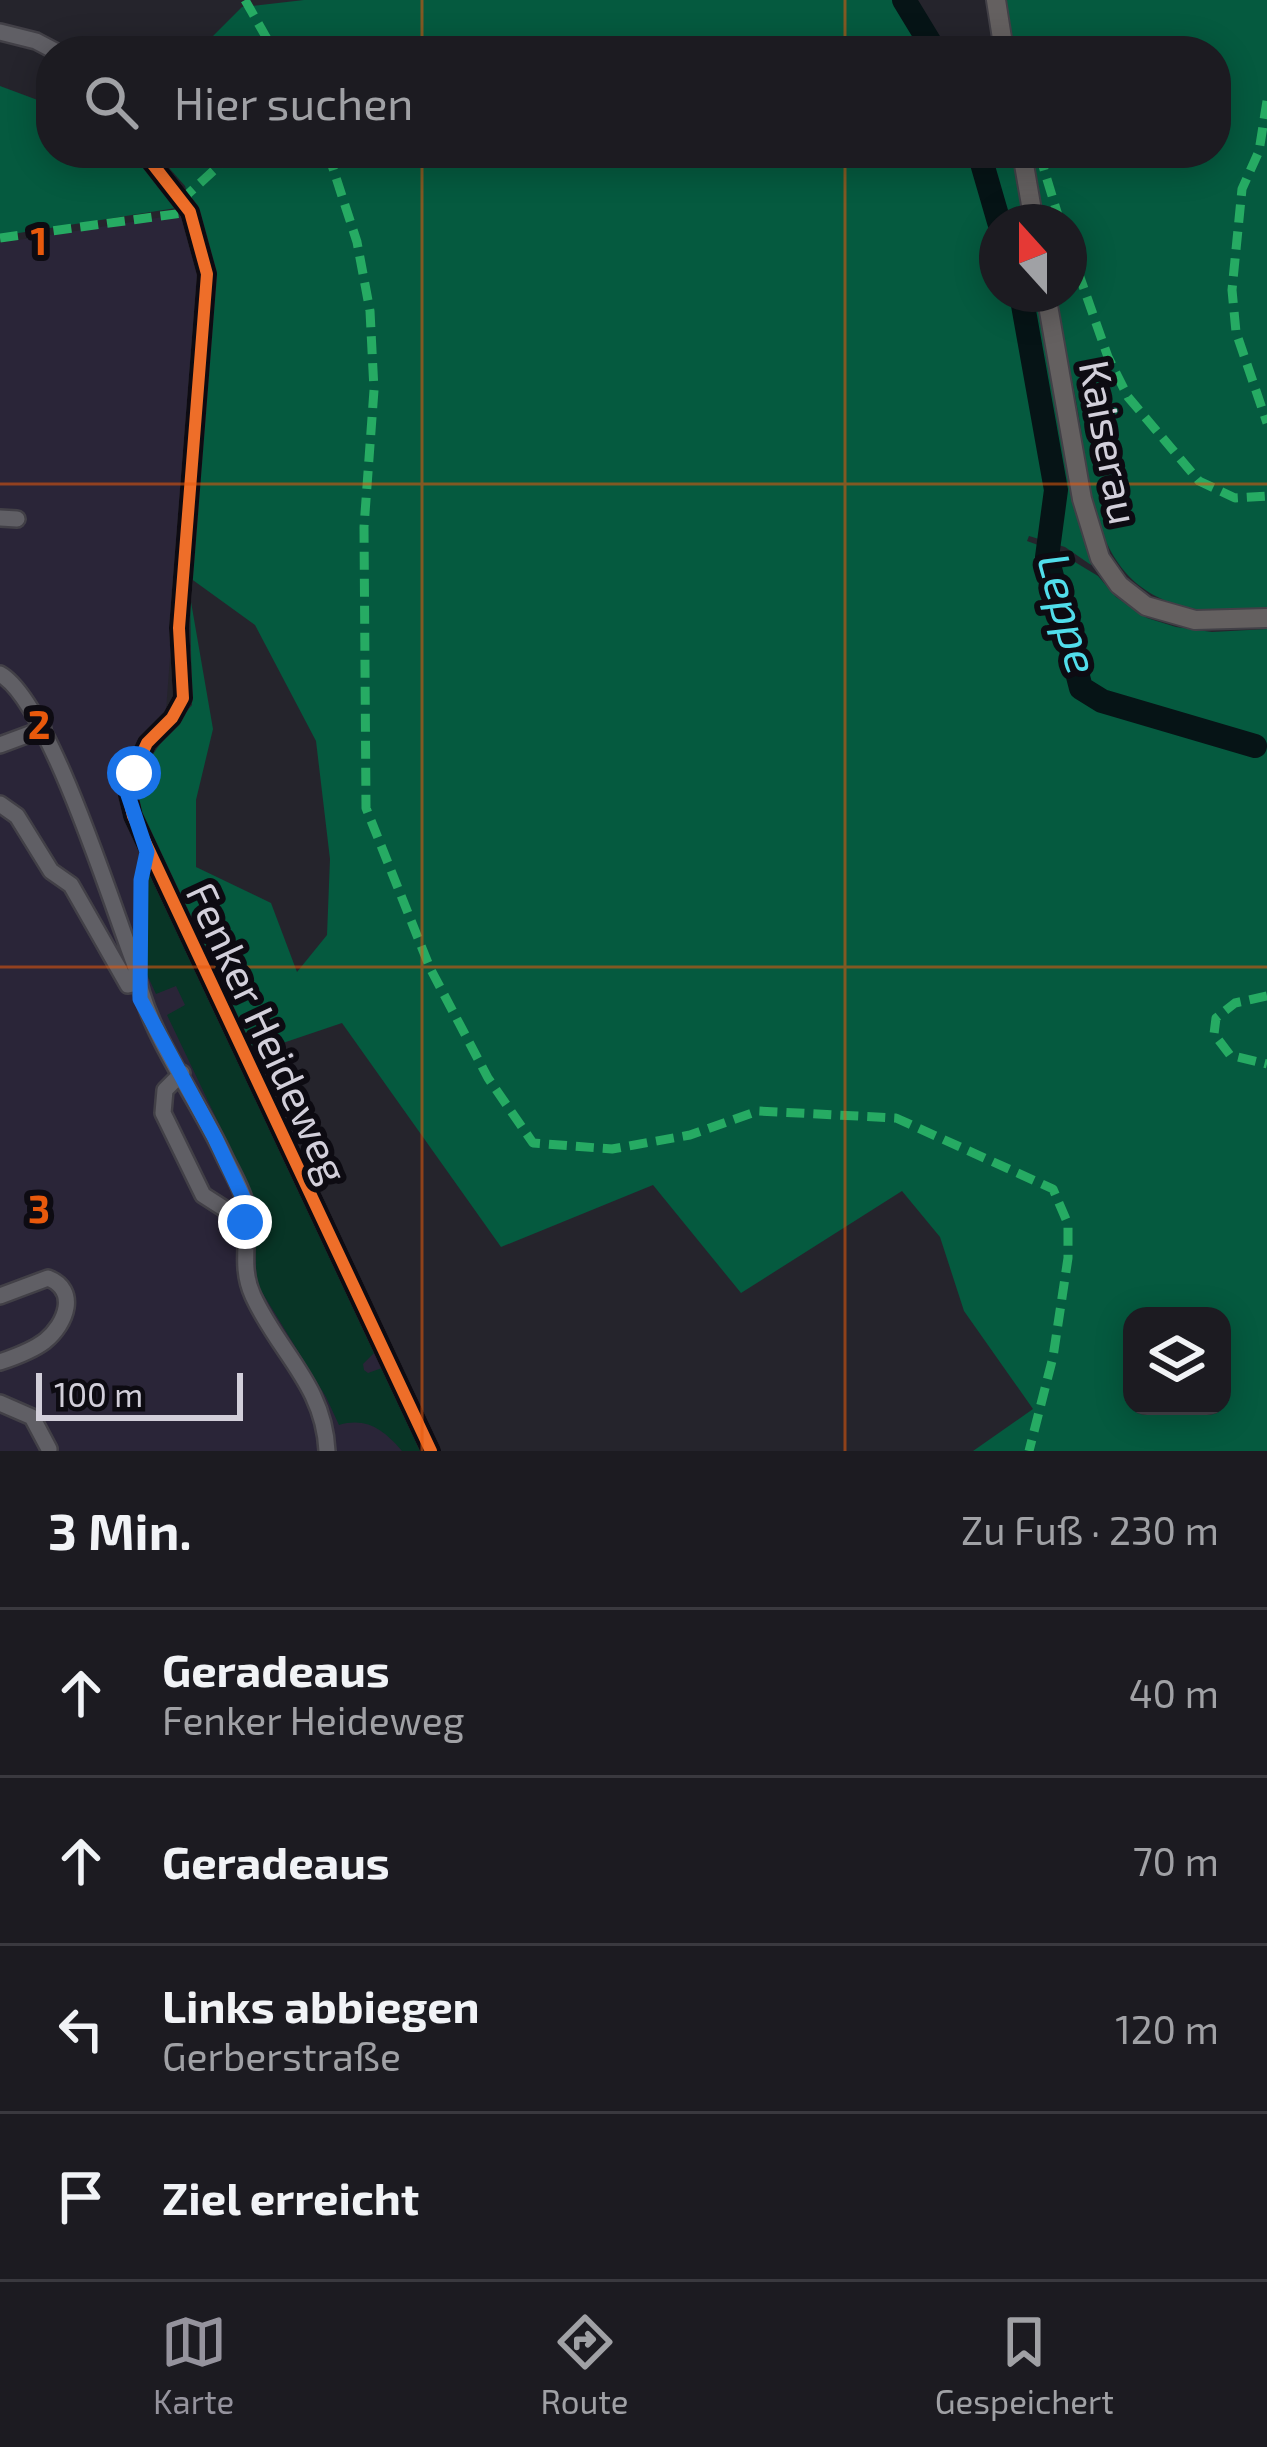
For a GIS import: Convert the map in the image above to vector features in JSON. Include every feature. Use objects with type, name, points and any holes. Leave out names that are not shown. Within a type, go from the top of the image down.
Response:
[{"type":"main road","points":[[995,0],[1001,36]]},
{"type":"main road","points":[[1025,168],[1031,204]]},
{"type":"main road","name":"Kaiserau","points":[[1049,312],[1082,499],[1100,558],[1119,585],[1146,606],[1195,620],[1267,618]]},
{"type":"street","points":[[0,32],[36,41]]},
{"type":"street","name":"Fenker Heideweg","points":[[156,168],[190,212],[207,274],[179,628],[183,698],[172,718],[147,743],[128,795],[147,852],[431,1451]]},
{"type":"street","points":[[0,674],[9,679],[43,729],[96,863],[140,999],[246,1204],[244,1277],[257,1306],[318,1400],[326,1422],[327,1451]]},
{"type":"street","points":[[0,745],[43,729]]},
{"type":"street","points":[[0,804],[17,816],[51,871],[71,885],[128,985],[138,983]]},
{"type":"street","points":[[182,1073],[165,1090],[164,1113],[203,1195],[245,1222]]},
{"type":"street","points":[[0,1296],[48,1278],[59,1282],[68,1298],[65,1313],[46,1340],[0,1362]]},
{"type":"street","points":[[0,1403],[32,1417],[49,1449]]},
{"type":"path","points":[[141,951],[141,880],[147,852]]},
{"type":"shaded area","points":[[188,213],[205,275],[188,415],[166,711],[138,742],[118,797],[426,1451],[0,1451],[0,243]]},
{"type":"green space","points":[[304,0],[916,0],[936,36],[213,36],[242,7]]},
{"type":"green space","points":[[1006,0],[1267,0],[1267,609],[1210,611],[1168,602],[1142,588],[1108,546],[1091,491],[1058,312],[1087,312],[1087,204],[1039,204],[1034,168],[1231,168],[1231,36],[1012,36]]},
{"type":"green space","points":[[0,86],[36,99],[36,168],[144,168],[176,208],[0,236]]},
{"type":"green space","points":[[169,168],[1017,168],[1023,204],[979,204],[979,312],[1041,312],[1074,503],[1091,565],[1065,547],[1029,536],[1027,541],[1060,553],[1098,576],[1116,597],[1147,618],[1212,632],[1267,629],[1267,1451],[973,1451],[1033,1409],[964,1311],[940,1237],[902,1191],[741,1293],[653,1185],[501,1247],[342,1023],[250,1054],[150,849],[137,799],[150,760],[192,705],[190,596],[213,729],[196,800],[196,867],[271,903],[297,972],[327,935],[330,859],[316,741],[255,625],[190,578],[212,274],[185,186]]},
{"type":"green space","points":[[149,874],[374,1353],[363,1364],[364,1370],[382,1368],[424,1451],[402,1451],[382,1431],[366,1424],[339,1425],[257,1284],[252,1193],[167,1015],[185,1005],[176,986],[156,994],[144,968]]},
{"type":"waterway","name":"Leppe","points":[[904,0],[926,36]]},
{"type":"waterway","name":"Leppe","points":[[983,168],[994,204]]},
{"type":"waterway","name":"Leppe","points":[[1024,312],[1056,490],[1047,557],[1081,688],[1102,701],[1255,746]]},
{"type":"marked path","points":[[245,0],[265,36]]},
{"type":"marked path","points":[[1267,101],[1259,151],[1242,189],[1232,290],[1236,332],[1267,423]]},
{"type":"marked path","points":[[184,204],[188,194],[217,168]]},
{"type":"marked path","points":[[333,168],[357,242],[370,311],[374,390],[364,527],[366,808],[430,968],[488,1078],[533,1143],[612,1149],[690,1135],[758,1111],[896,1118],[1053,1189],[1068,1224],[1068,1258],[1053,1357],[1029,1451]]},
{"type":"marked path","points":[[1044,168],[1055,204]]},
{"type":"marked path","points":[[0,238],[190,212]]},
{"type":"marked path","points":[[1087,297],[1128,397],[1199,481],[1235,498],[1267,496]]},
{"type":"marked path","points":[[1267,996],[1235,1003],[1216,1018],[1214,1034],[1230,1055],[1267,1064]]},
{"type":"cycle path","points":[[156,168],[190,212],[207,274],[179,628],[183,698],[172,718],[147,743],[128,795],[133,816],[431,1451]]},
{"type":"route","points":[[134,773],[128,795],[147,852],[141,880],[140,999],[215,1138],[246,1204],[245,1222]]}]
